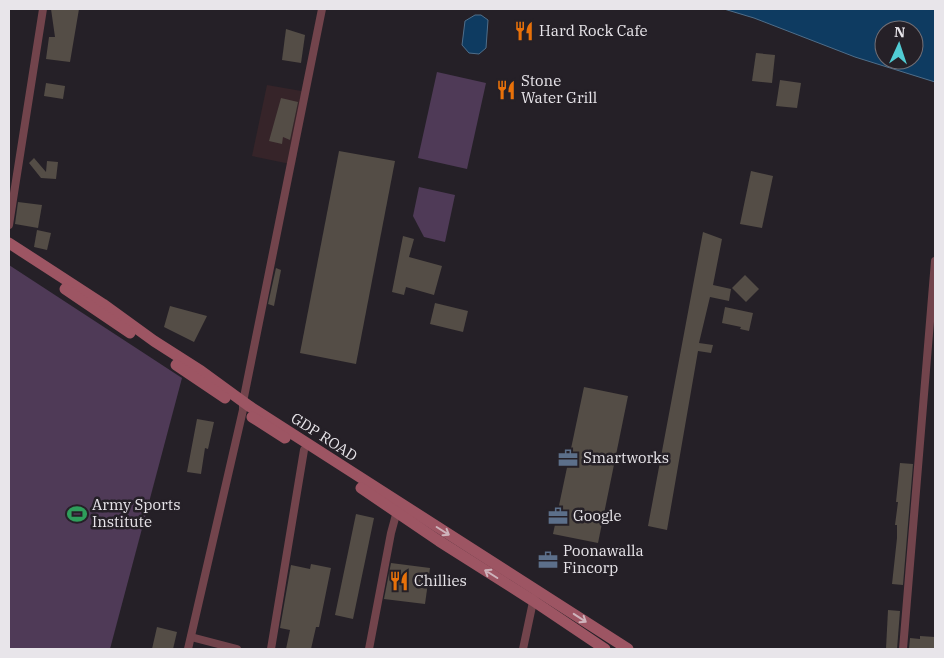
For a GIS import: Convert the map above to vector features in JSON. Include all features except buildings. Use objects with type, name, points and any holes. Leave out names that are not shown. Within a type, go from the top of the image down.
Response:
[{"type":"main road","name":"GDP ROAD","points":[[9,243],[201,371],[243,406],[535,595],[628,649]]},
{"type":"main road","points":[[9,252],[243,406],[304,450],[397,511],[439,542],[535,595]]},
{"type":"main road","name":"GDP ROAD","points":[[535,595],[606,649]]},
{"type":"street","points":[[9,225],[43,9]]},
{"type":"street","points":[[188,649],[243,406],[322,9]]},
{"type":"street","points":[[903,649],[935,262]]},
{"type":"street","points":[[271,649],[304,450]]},
{"type":"street","points":[[369,649],[391,533],[397,511]]},
{"type":"street","points":[[523,649],[535,595]]},
{"type":"street","points":[[191,636],[237,649]]},
{"type":"shaded area","points":[[437,72],[486,83],[467,169],[418,158]]},
{"type":"shaded area","points":[[267,85],[307,92],[295,165],[252,156]]},
{"type":"shaded area","points":[[419,187],[455,195],[445,242],[424,237],[413,216]]},
{"type":"shaded area","name":"Army Sports Institute","points":[[9,265],[182,378],[110,649],[9,649]]},
{"type":"water","points":[[724,9],[935,9],[935,82],[897,70],[924,70],[924,20],[874,20],[874,63],[754,18]]},
{"type":"water","points":[[475,15],[481,15],[488,20],[486,48],[479,54],[469,53],[462,45],[465,21]]},
{"type":"place","name":"Hard Rock Cafe","points":[[524,31]]},
{"type":"place","name":"Stone Water Grill","points":[[506,90]]},
{"type":"place","name":"Smartworks","points":[[568,458]]},
{"type":"place","name":"Army Sports Institute","points":[[77,514]]},
{"type":"place","name":"Google","points":[[558,516]]},
{"type":"place","name":"Poonawalla Fincorp","points":[[548,560]]},
{"type":"place","name":"Chillies","points":[[399,581]]}]
